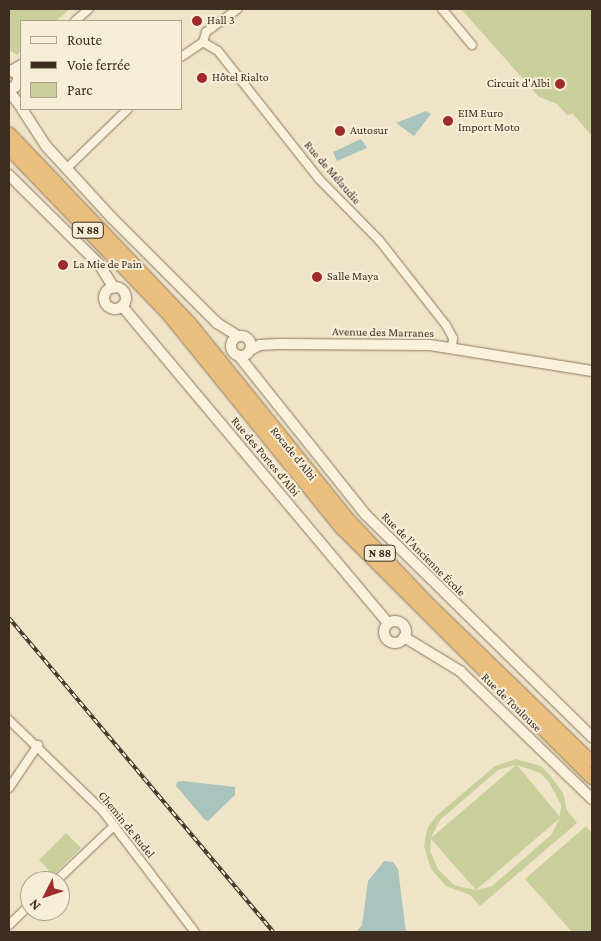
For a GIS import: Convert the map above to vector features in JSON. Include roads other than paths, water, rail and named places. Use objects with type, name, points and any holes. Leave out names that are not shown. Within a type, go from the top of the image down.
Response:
[{"type":"highway","points":[[9,125],[56,183]]},
{"type":"highway","name":"Rocade d'Albi","points":[[9,133],[190,323],[350,521],[432,607],[592,762]]},
{"type":"highway","name":"Rocade d'Albi","points":[[9,149],[166,312],[342,529],[592,778]]},
{"type":"highway","points":[[9,158],[166,312]]},
{"type":"street","points":[[76,20],[89,9]]},
{"type":"street","points":[[182,56],[203,42],[206,32],[238,9]]},
{"type":"street","points":[[442,9],[472,45]]},
{"type":"street","name":"Rue de Mélaudie","points":[[203,42],[218,51],[319,179],[379,240],[446,325],[453,338],[452,348]]},
{"type":"street","points":[[10,70],[20,100]]},
{"type":"street","points":[[24,110],[42,140],[66,169],[217,323],[238,336],[247,350]]},
{"type":"street","points":[[66,169],[127,110]]},
{"type":"street","points":[[9,175],[99,264],[114,288],[125,294],[122,306],[113,308],[106,302],[106,293],[114,288]]},
{"type":"street","name":"Rue des Portes d'Albi","points":[[122,306],[388,624]]},
{"type":"street","points":[[217,323],[230,347],[238,336]]},
{"type":"street","name":"Avenue des Marranes","points":[[247,350],[260,345],[393,343],[452,348],[592,371]]},
{"type":"street","name":"Rue de l’Ancienne École","points":[[230,347],[247,350],[253,376],[366,515],[592,737]]},
{"type":"street","points":[[394,621],[402,623],[406,629],[404,637],[397,642],[388,640],[384,631],[388,624],[394,621]]},
{"type":"street","name":"Rue de Toulouse","points":[[404,637],[460,671],[592,799]]},
{"type":"street","name":"Chemin de Rudel","points":[[9,720],[38,745],[114,826],[195,932]]},
{"type":"street","points":[[9,788],[38,745]]},
{"type":"street","points":[[67,871],[114,826]]},
{"type":"street","points":[[9,925],[20,915]]},
{"type":"water","points":[[426,111],[431,114],[414,136],[396,123]]},
{"type":"water","points":[[361,139],[367,148],[337,161],[333,152]]},
{"type":"water","points":[[183,781],[235,787],[235,795],[208,821],[205,820],[176,786],[177,782]]},
{"type":"water","points":[[384,861],[393,862],[398,869],[406,932],[356,932],[362,925],[368,881]]},
{"type":"railway","points":[[9,618],[273,932]]},
{"type":"place","name":"Hall 3","points":[[197,21]]},
{"type":"place","name":"Hôtel Rialto","points":[[202,78]]},
{"type":"place","name":"Circuit d'Albi","points":[[560,84]]},
{"type":"place","name":"EIM Euro Import Moto","points":[[448,121]]},
{"type":"place","name":"Autosur","points":[[340,131]]},
{"type":"place","name":"La Mie de Pain","points":[[63,265]]},
{"type":"place","name":"Salle Maya","points":[[317,277]]}]
